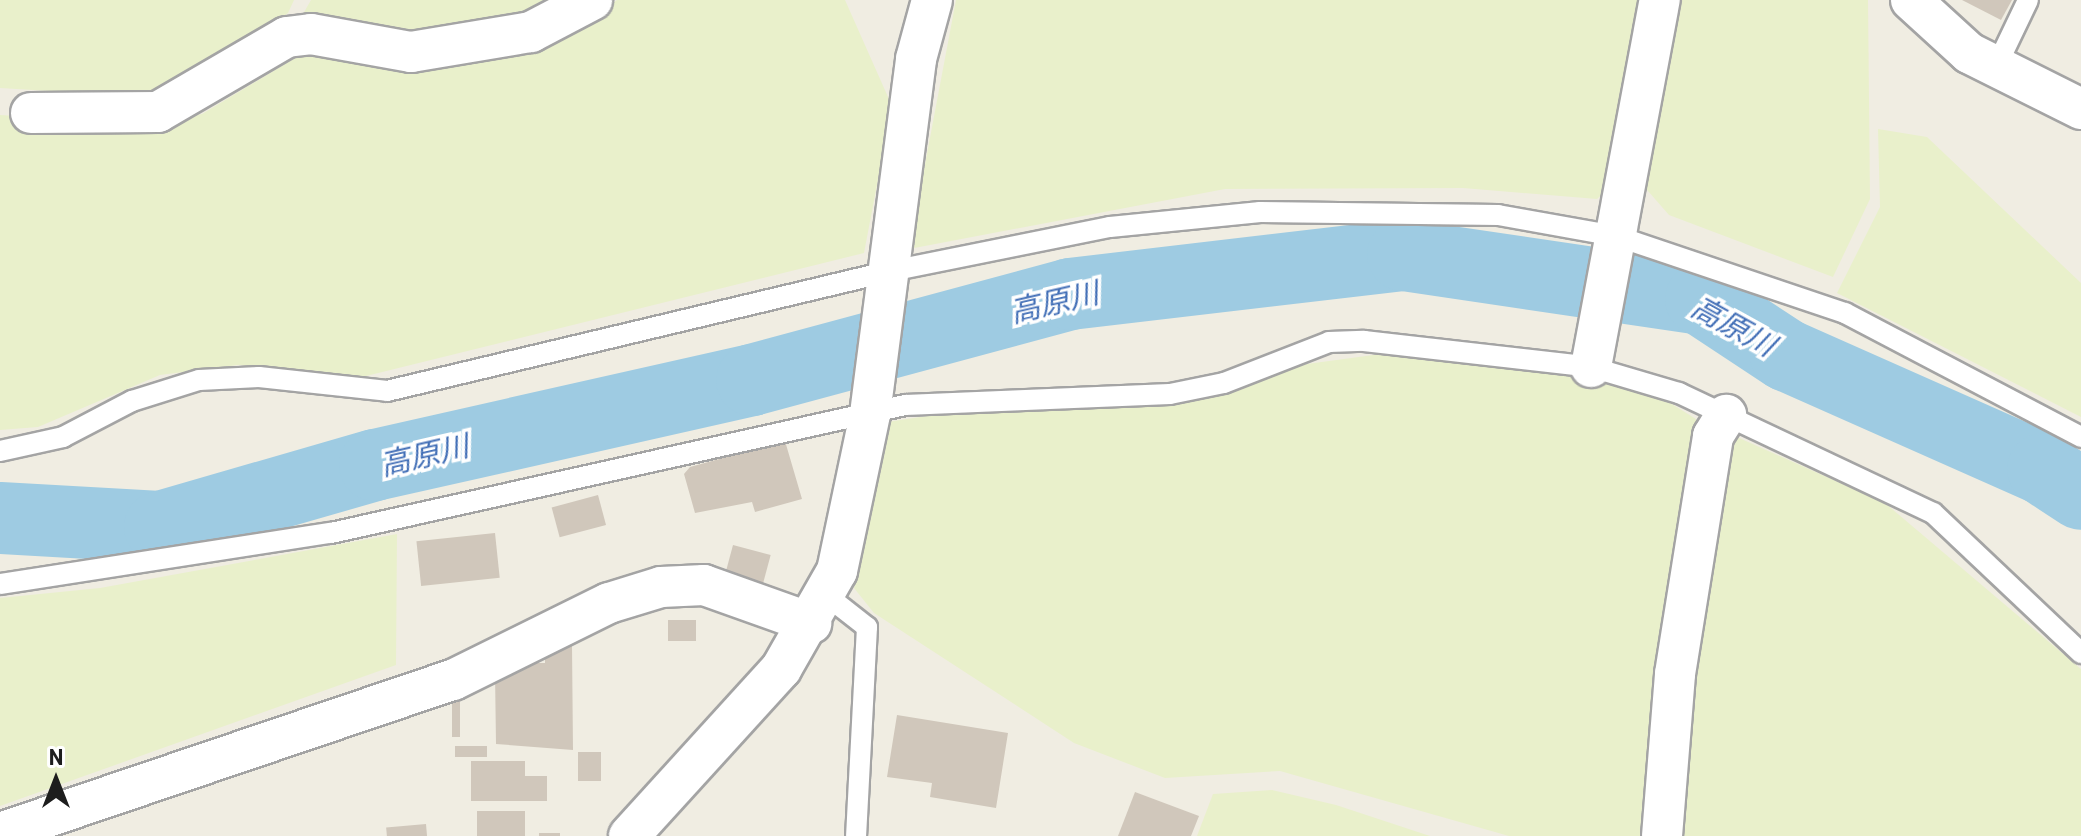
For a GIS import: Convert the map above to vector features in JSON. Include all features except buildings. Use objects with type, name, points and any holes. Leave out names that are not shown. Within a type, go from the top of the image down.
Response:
[{"type":"street","points":[[31,113],[158,112],[287,37],[322,35],[411,52],[531,32],[592,0]]},
{"type":"street","points":[[629,836],[781,669],[837,571],[870,406],[916,59],[932,0]]},
{"type":"street","points":[[1591,367],[1660,0]]},
{"type":"street","points":[[1911,0],[1995,69],[2081,109]]},
{"type":"street","points":[[1662,836],[1675,674],[1713,436],[1726,415]]},
{"type":"street","points":[[0,833],[453,680],[609,603],[661,587],[704,585],[818,609]]},
{"type":"lane","points":[[1995,69],[2028,0]]},
{"type":"lane","points":[[0,451],[63,437],[132,401],[199,380],[259,377],[387,391],[1110,227],[1260,212],[1498,215],[1616,236],[1845,313],[2081,437]]},
{"type":"lane","points":[[0,584],[347,530],[870,406],[1170,394],[1224,383],[1329,342],[1591,367],[1726,415],[1933,513],[2081,653]]},
{"type":"lane","points":[[818,609],[867,627],[856,836]]},
{"type":"green space","points":[[0,0],[294,0],[288,13],[225,57],[150,97],[0,88]]},
{"type":"green space","points":[[311,0],[558,0],[514,21],[432,34],[364,33],[303,14]]},
{"type":"green space","points":[[617,0],[845,0],[892,106],[864,253],[362,377],[238,365],[160,375],[38,427],[0,430],[0,115],[146,124],[202,114],[307,51],[586,22]]},
{"type":"green space","points":[[956,0],[1651,0],[1610,187],[1597,199],[1463,188],[1225,189],[909,249]]},
{"type":"green space","points":[[1671,0],[1868,0],[1870,199],[1833,277],[1669,215],[1641,183]]},
{"type":"green space","points":[[1878,129],[1927,137],[2081,283],[2081,417],[1837,293],[1880,207]]},
{"type":"green space","points":[[1388,353],[1568,373],[1659,396],[1696,419],[1701,437],[1651,836],[1509,836],[1280,771],[1165,778],[1074,743],[874,613],[854,588],[887,422],[961,411],[1177,405],[1307,364]]},
{"type":"green space","points":[[1728,433],[1885,503],[2081,669],[2081,836],[1674,836],[1684,691]]},
{"type":"green space","points":[[397,534],[396,665],[0,806],[0,598],[100,588]]},
{"type":"green space","points":[[1272,790],[1336,805],[1430,836],[1197,836],[1213,794]]},
{"type":"waterway","name":"高原川","points":[[0,518],[160,527],[375,465],[752,380],[1070,294],[1403,255],[1701,299],[1786,355],[2043,469],[2081,494]]}]
